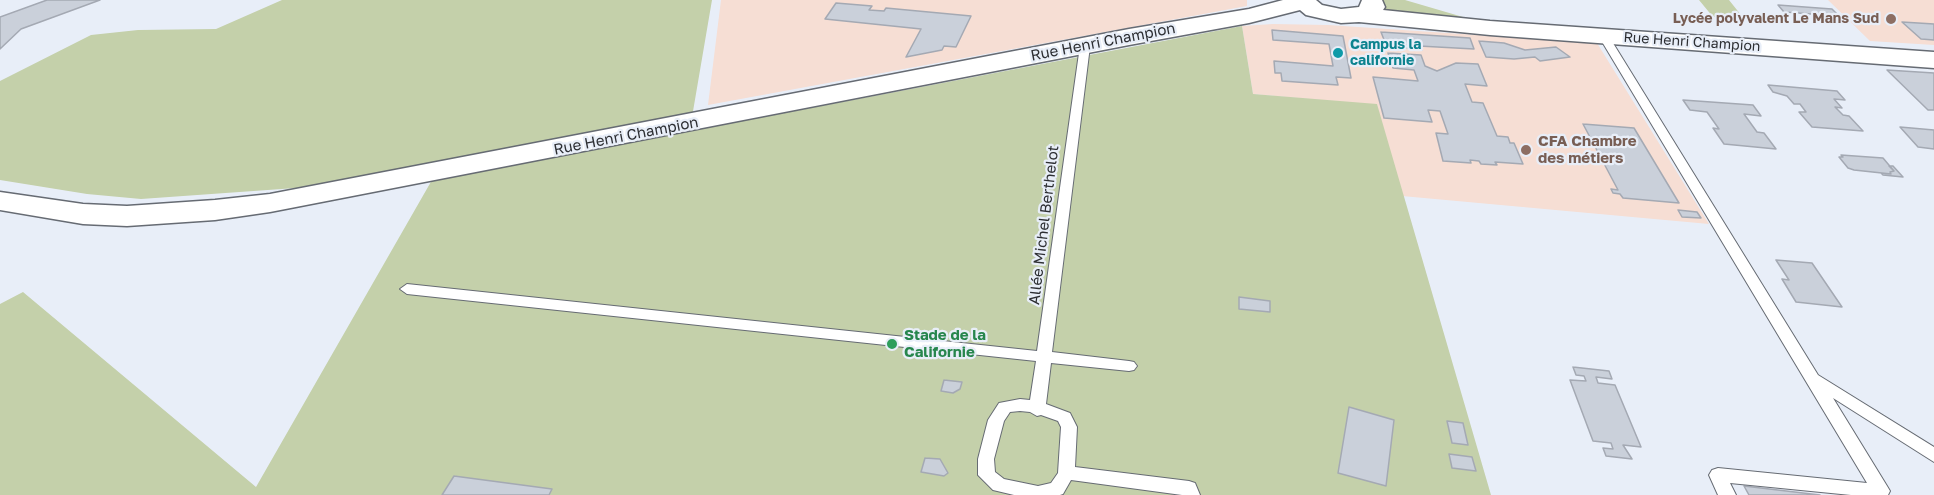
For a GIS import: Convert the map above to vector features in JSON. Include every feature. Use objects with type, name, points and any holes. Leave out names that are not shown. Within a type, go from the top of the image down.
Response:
[{"type":"street","points":[[1302,0],[1310,8],[1325,14]]},
{"type":"street","name":"Rue Henri Champion","points":[[0,201],[83,214],[127,216],[215,210],[270,203],[1249,16],[1284,8],[1302,0]]},
{"type":"street","name":"Rue Henri Champion","points":[[1249,16],[1325,14],[1341,16],[1368,6],[1449,24],[1934,60]]},
{"type":"lane","points":[[1603,35],[1881,491],[1718,476],[1728,495]]},
{"type":"lane","name":"Allée Michel Berthelot","points":[[1037,408],[1085,46]]},
{"type":"lane","points":[[407,289],[1129,366]]},
{"type":"lane","points":[[1812,377],[1934,455]]},
{"type":"lane","points":[[1020,405],[1064,417],[1069,427],[1066,474],[1057,489],[1038,493],[999,485],[987,475],[986,459],[990,440],[996,420],[1005,407],[1020,405]]},
{"type":"lane","points":[[1066,474],[1189,488],[1191,495]]},
{"type":"shaded area","points":[[721,0],[1247,0],[1247,6],[708,105]]},
{"type":"shaded area","name":"Lycée polyvalent Le Mans Sud","points":[[1828,0],[1934,0],[1934,45],[1870,41]]},
{"type":"shaded area","name":"CFA Chambre des métiers","points":[[1328,25],[1597,43],[1709,224],[1402,196],[1377,105],[1253,94],[1242,26]]},
{"type":"green space","points":[[282,0],[712,0],[691,123],[310,187],[141,199],[87,194],[0,180],[0,81],[91,35],[138,30],[216,29]]},
{"type":"green space","points":[[1371,0],[1405,0],[1480,22],[1368,12]]},
{"type":"green space","points":[[1699,0],[1729,0],[1745,20],[1713,17]]},
{"type":"green space","name":"Stade de la Californie","points":[[1242,26],[1253,94],[1377,104],[1491,495],[0,495],[0,304],[23,292],[256,487],[432,180]]},
{"type":"building","points":[[47,0],[100,0],[21,29],[0,49],[0,17]]},
{"type":"building","points":[[836,3],[872,6],[869,10],[884,11],[886,8],[971,16],[956,47],[944,46],[942,50],[906,57],[921,29],[825,19]]},
{"type":"building","points":[[1778,5],[1832,9],[1839,16],[1784,12]]},
{"type":"building","points":[[1902,22],[1934,24],[1934,40],[1921,39]]},
{"type":"building","name":"Campus la californie","points":[[1272,30],[1343,36],[1351,78],[1336,77],[1338,85],[1282,81],[1281,73],[1275,73],[1274,61],[1333,66],[1329,44],[1273,40]]},
{"type":"building","points":[[1381,32],[1470,38],[1474,49],[1419,46],[1422,50],[1386,45]]},
{"type":"building","points":[[1479,41],[1504,43],[1525,50],[1556,47],[1570,57],[1540,61],[1535,57],[1514,59],[1486,57]]},
{"type":"building","points":[[1388,53],[1421,55],[1425,66],[1437,71],[1456,63],[1478,64],[1487,86],[1465,84],[1472,102],[1483,103],[1497,136],[1508,137],[1510,143],[1514,143],[1523,164],[1495,162],[1497,165],[1481,164],[1479,161],[1470,160],[1471,163],[1443,161],[1436,133],[1448,134],[1440,111],[1428,110],[1432,122],[1384,118],[1373,77],[1418,81],[1414,70],[1393,68]]},
{"type":"building","points":[[1887,70],[1934,73],[1934,110],[1928,110]]},
{"type":"building","points":[[1768,85],[1837,91],[1845,100],[1834,99],[1842,108],[1835,107],[1843,115],[1849,116],[1863,131],[1812,127],[1799,112],[1806,112],[1800,104],[1794,104],[1787,96],[1773,92]]},
{"type":"building","points":[[1683,100],[1753,105],[1761,116],[1744,114],[1757,132],[1764,133],[1776,149],[1724,144],[1713,128],[1719,129],[1707,112],[1690,110]]},
{"type":"building","points":[[1583,124],[1634,128],[1679,203],[1623,198],[1620,194],[1613,193],[1611,189],[1618,190]]},
{"type":"building","points":[[1900,127],[1934,130],[1934,149],[1918,147]]},
{"type":"building","points":[[1841,155],[1883,158],[1894,171],[1890,172],[1891,174],[1854,170],[1848,168],[1839,157],[1843,157]]},
{"type":"building","points":[[1889,166],[1893,166],[1903,177],[1883,175],[1881,173],[1891,174],[1890,172],[1894,171]]},
{"type":"building","points":[[1678,210],[1697,212],[1701,218],[1682,217]]},
{"type":"building","points":[[1776,260],[1812,263],[1842,307],[1796,302],[1782,279],[1789,280]]},
{"type":"building","points":[[1239,297],[1270,301],[1270,312],[1239,309]]},
{"type":"building","points":[[1573,367],[1609,371],[1612,379],[1596,377],[1598,383],[1615,385],[1641,447],[1623,445],[1632,459],[1606,456],[1603,448],[1613,449],[1611,443],[1593,441],[1570,380],[1586,381],[1584,376],[1576,375]]},
{"type":"building","points":[[944,380],[962,382],[960,389],[953,393],[941,391]]},
{"type":"building","points":[[1349,407],[1394,420],[1386,486],[1338,473]]},
{"type":"building","points":[[1447,421],[1463,423],[1468,445],[1452,443]]},
{"type":"building","points":[[1449,454],[1472,457],[1476,471],[1452,468]]},
{"type":"building","points":[[925,458],[940,459],[948,473],[944,476],[921,472]]},
{"type":"building","points":[[454,476],[552,489],[549,495],[442,495]]},
{"type":"building","points":[[1744,486],[1820,495],[1749,495]]},
{"type":"place","name":"Lycée polyvalent Le Mans Sud","points":[[1891,19]]},
{"type":"place","name":"Campus la californie","points":[[1338,53]]},
{"type":"place","name":"CFA Chambre des métiers","points":[[1526,150]]},
{"type":"place","name":"Stade de la Californie","points":[[892,344]]}]
